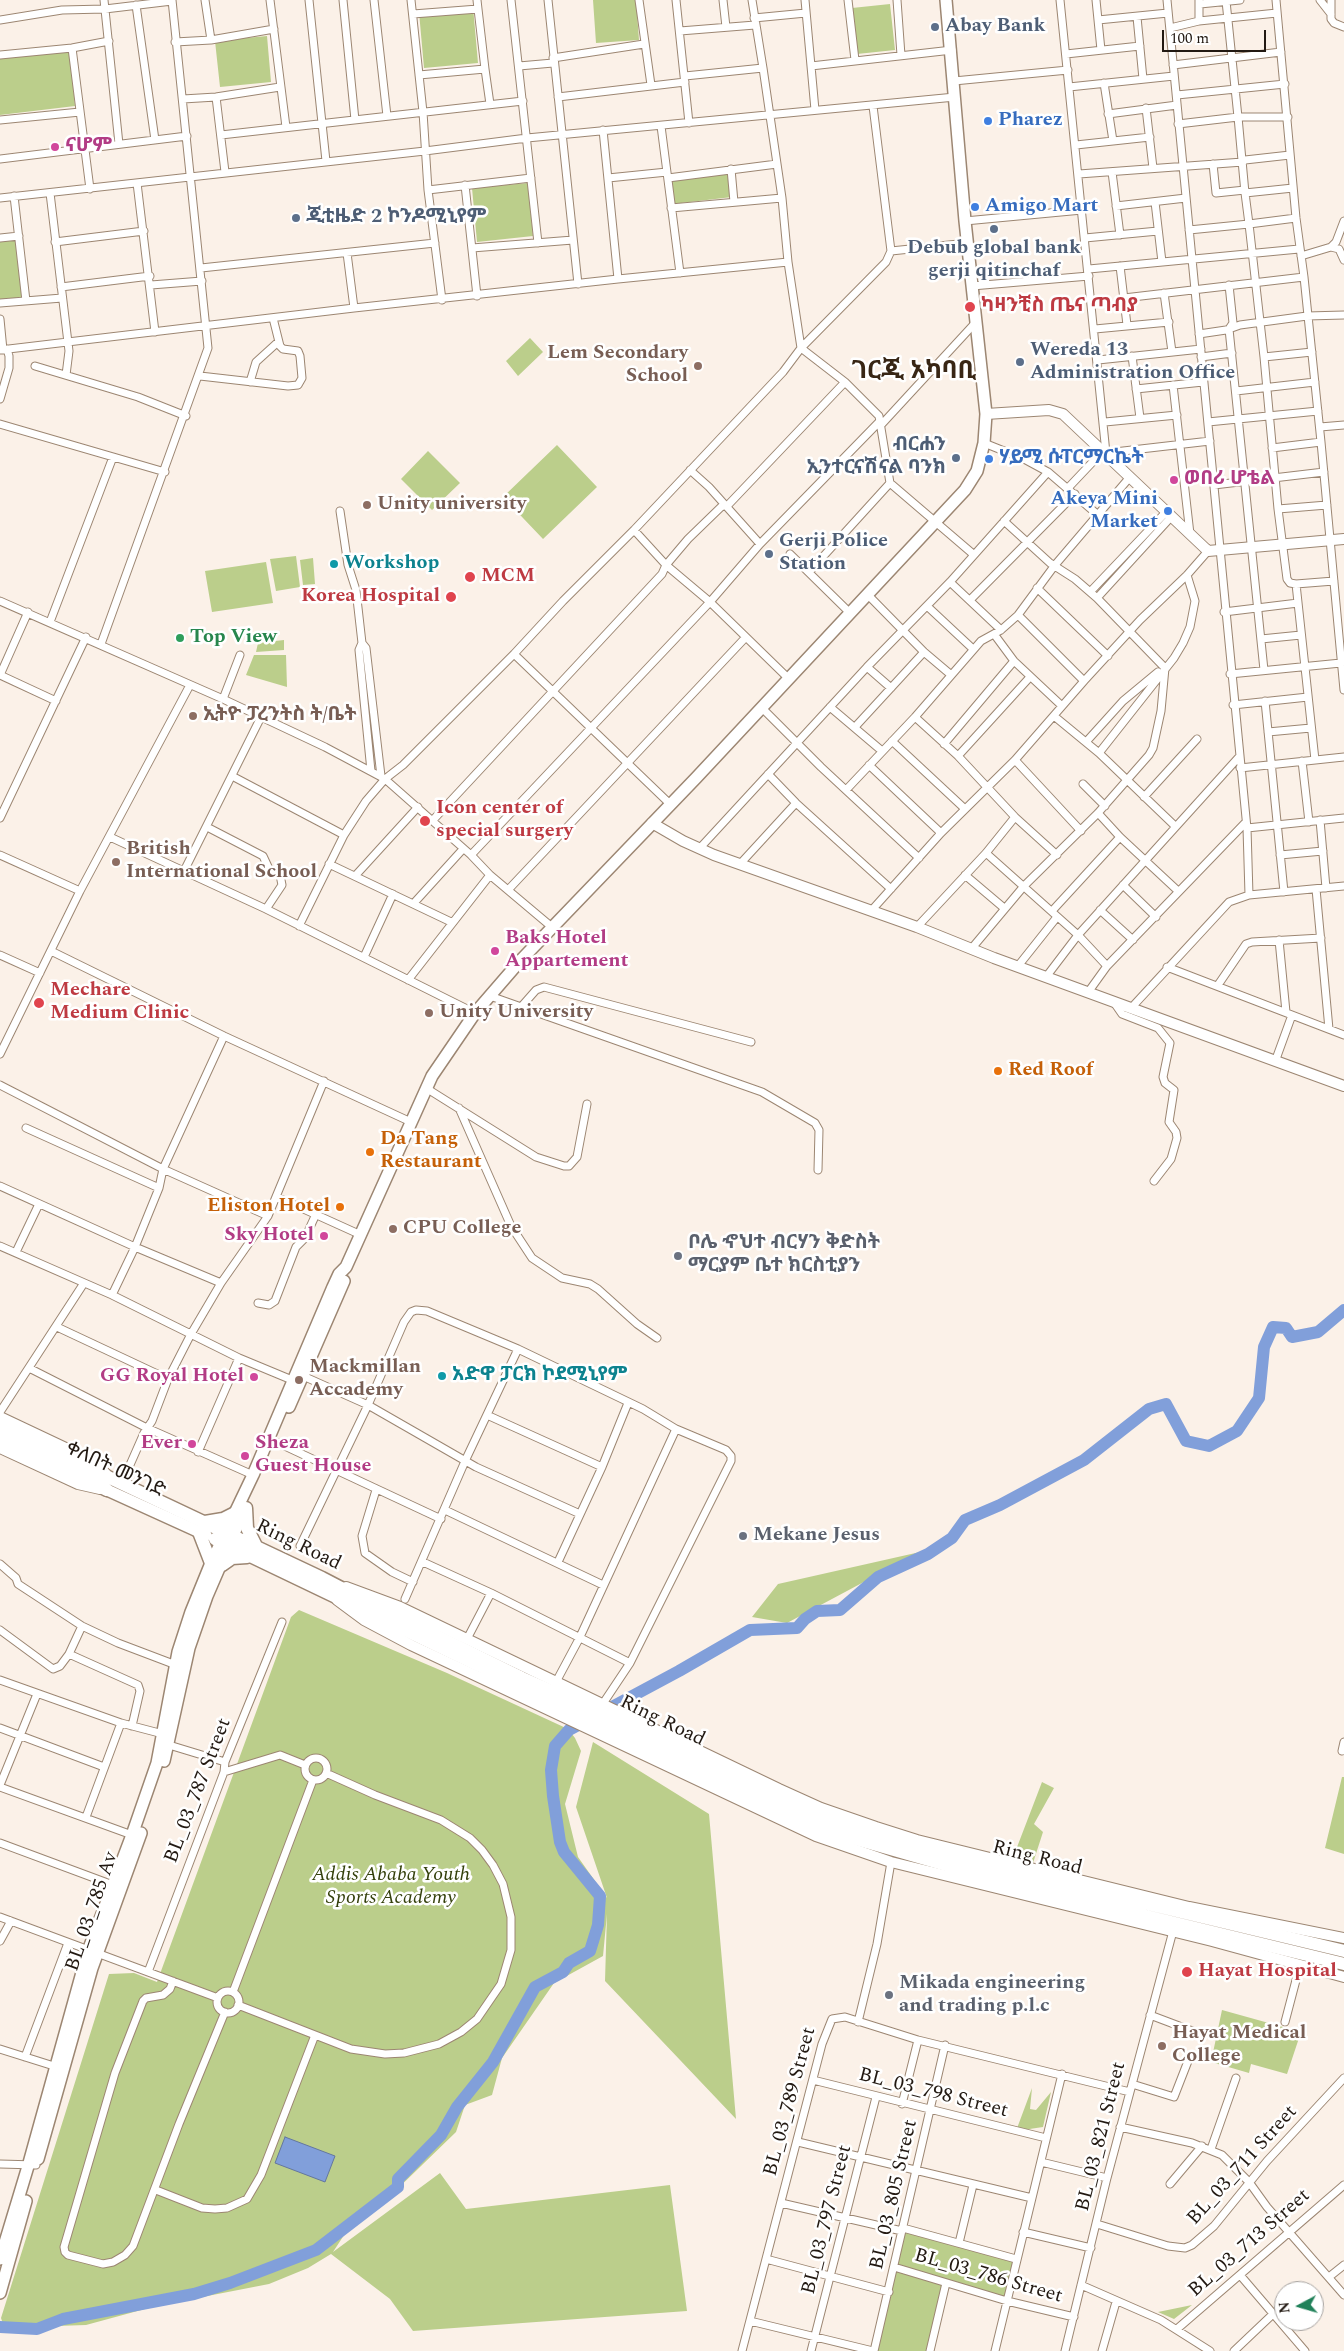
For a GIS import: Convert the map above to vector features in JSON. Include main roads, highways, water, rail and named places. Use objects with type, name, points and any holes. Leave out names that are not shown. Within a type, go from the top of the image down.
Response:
[{"type":"highway","name":"Ring Road","points":[[0,1426],[108,1484],[122,1483],[225,1539],[794,1806],[862,1832],[1001,1870],[1344,1952]]},
{"type":"highway","name":"ቀለበት መንገድ","points":[[0,1438],[108,1484]]},
{"type":"highway","points":[[241,1510],[253,1552],[216,1564],[202,1527],[241,1510]]},
{"type":"highway","name":"Ring Road","points":[[334,1591],[573,1716],[598,1714],[775,1808],[835,1832],[998,1880],[1344,1964]]},
{"type":"main road","points":[[241,1510],[274,1441],[338,1274],[346,1268],[432,1076],[475,1013],[850,613],[971,481],[977,471],[984,443],[986,414],[965,221],[952,50],[946,0]]},
{"type":"main road","points":[[241,1510],[253,1475],[298,1378]]},
{"type":"main road","name":"ቀለበት መንገድ","points":[[108,1484],[202,1527]]},
{"type":"main road","name":"BL_03_785 Av","points":[[0,2259],[33,2164],[93,1952],[141,1834],[169,1745],[189,1648],[216,1564],[225,1539],[241,1510]]},
{"type":"main road","name":"BL_03_785 Av","points":[[0,2293],[57,2067],[113,1885],[156,1763],[176,1665],[191,1612],[216,1564]]},
{"type":"water","points":[[285,2137],[335,2156],[325,2182],[275,2163]]},
{"type":"waterway","points":[[0,2327],[37,2329],[63,2319],[194,2294],[230,2283],[316,2250],[398,2187],[398,2179],[441,2135],[457,2107],[493,2062],[535,1987],[563,1972],[569,1963],[590,1951],[598,1925],[600,1896],[564,1852],[560,1842],[553,1796],[551,1770],[555,1746],[569,1730],[679,1671],[750,1630],[797,1628],[805,1619],[817,1611],[840,1610],[878,1577],[928,1554],[952,1538],[965,1520],[1000,1505],[1084,1460],[1149,1409],[1166,1404],[1186,1441],[1209,1446],[1237,1431],[1259,1398],[1264,1347],[1273,1327],[1286,1328],[1292,1337],[1318,1332],[1344,1310]]},
{"type":"place","name":"Abay Bank","points":[[935,27]]},
{"type":"place","name":"Pharez","points":[[988,121]]},
{"type":"place","name":"ናሆም","points":[[55,147]]},
{"type":"place","name":"Amigo Mart","points":[[975,207]]},
{"type":"place","name":"ጂቲዜድ 2 ኮንዶሚኒየም","points":[[296,218]]},
{"type":"place","name":"Debub global bank gerji qitinchaf","points":[[994,229]]},
{"type":"place","name":"ካዛንቺስ ጤና ጣብያ","points":[[970,307]]},
{"type":"place","name":"Wereda 13 Administration Office","points":[[1020,362]]},
{"type":"place","name":"Lem Secondary School","points":[[698,366]]},
{"type":"place","name":"ብርሐን ኢንተርናሽናል ባንክ","points":[[956,458]]},
{"type":"place","name":"ሃይሚ ሱፐርማርኬት","points":[[989,459]]},
{"type":"place","name":"ወበሪ ሆቴል","points":[[1174,480]]},
{"type":"place","name":"Unity university","points":[[367,505]]},
{"type":"place","name":"Akeya Mini Market","points":[[1168,511]]},
{"type":"place","name":"Gerji Police Station","points":[[769,554]]},
{"type":"place","name":"Workshop","points":[[334,564]]},
{"type":"place","name":"MCM","points":[[470,577]]},
{"type":"place","name":"Korea Hospital","points":[[451,597]]},
{"type":"place","name":"Top View","points":[[180,638]]},
{"type":"place","name":"ኢትዮ ፓረንትስ ት/ቤት","points":[[193,716]]},
{"type":"place","name":"Icon center of special surgery","points":[[425,821]]},
{"type":"place","name":"British International School","points":[[116,862]]},
{"type":"place","name":"Baks Hotel Appartement","points":[[495,951]]},
{"type":"place","name":"Mechare Medium Clinic","points":[[39,1003]]},
{"type":"place","name":"Unity University","points":[[429,1013]]},
{"type":"place","name":"Red Roof","points":[[998,1071]]},
{"type":"place","name":"Da Tang Restaurant","points":[[370,1152]]},
{"type":"place","name":"Eliston Hotel","points":[[340,1207]]},
{"type":"place","name":"CPU College","points":[[393,1229]]},
{"type":"place","name":"Sky Hotel","points":[[324,1236]]},
{"type":"place","name":"ቦሌ ኆህተ ብርሃን ቅድስት ማርያም ቤተ ክርስቲያን","points":[[678,1256]]},
{"type":"place","name":"አድዋ ፓርክ ኮደሚኒየም","points":[[442,1376]]},
{"type":"place","name":"GG Royal Hotel","points":[[254,1377]]},
{"type":"place","name":"Mackmillan Accademy","points":[[299,1380]]},
{"type":"place","name":"Ever","points":[[192,1444]]},
{"type":"place","name":"Sheza Guest House","points":[[245,1456]]},
{"type":"place","name":"Mekane Jesus","points":[[743,1536]]},
{"type":"place","name":"Hayat Hospital","points":[[1187,1972]]},
{"type":"place","name":"Mikada engineering and trading p.l.c","points":[[889,1995]]},
{"type":"place","name":"Hayat Medical College","points":[[1162,2046]]},
{"type":"district","name":"ገርጂ አካባቢ","points":[[914,373]]},
{"type":"park label","name":"Addis Ababa Youth Sports Academy","points":[[391,1888]]}]
